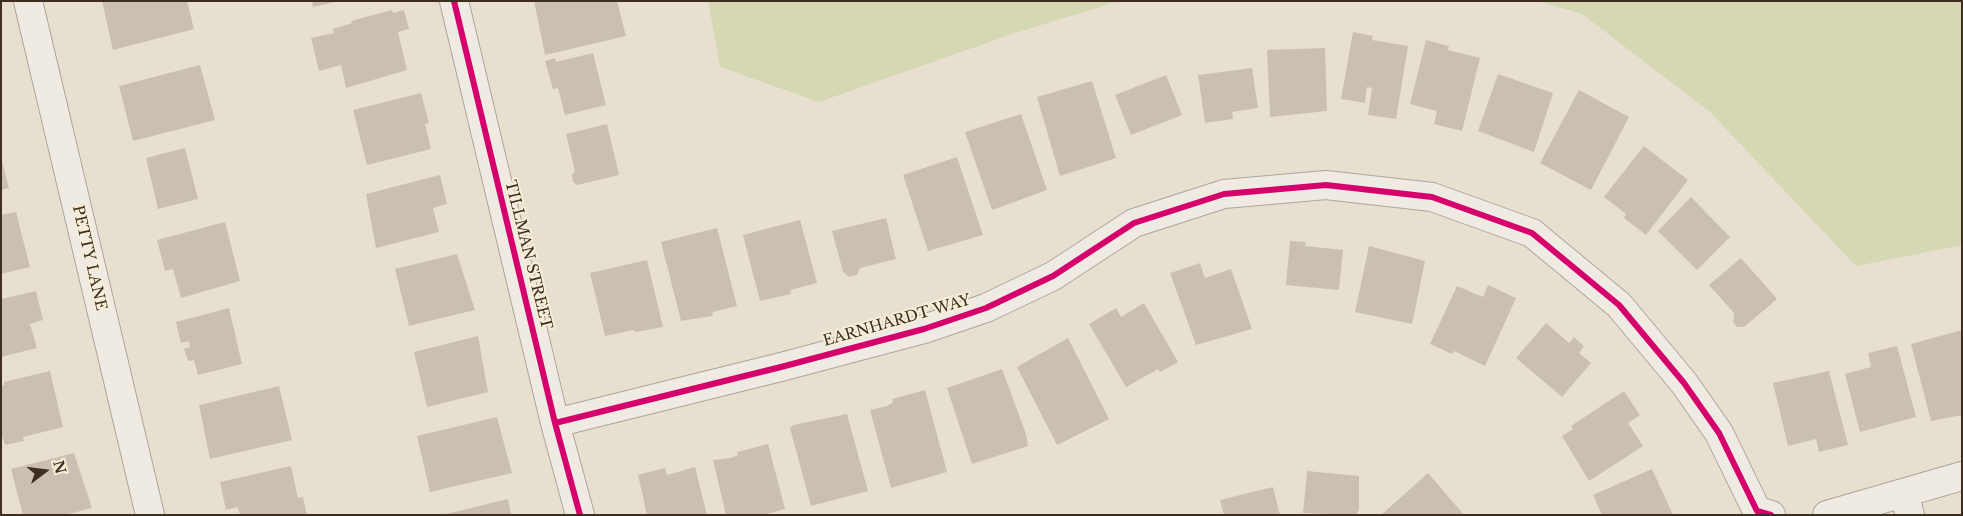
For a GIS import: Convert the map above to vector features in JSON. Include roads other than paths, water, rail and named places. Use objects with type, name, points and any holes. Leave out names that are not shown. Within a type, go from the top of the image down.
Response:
[{"type":"street","name":"PETTY LANE","points":[[28,1],[150,515]]},
{"type":"street","name":"TILLMAN STREET","points":[[454,1],[555,423],[580,515]]},
{"type":"street","name":"EARNHARDT WAY","points":[[555,423],[781,367],[924,329],[986,308],[1053,276],[1134,223],[1224,194],[1326,185],[1432,197],[1532,234],[1618,305],[1684,382],[1719,433],[1758,511],[1771,515]]},
{"type":"street","points":[[1827,515],[1907,504],[1962,476]]}]
